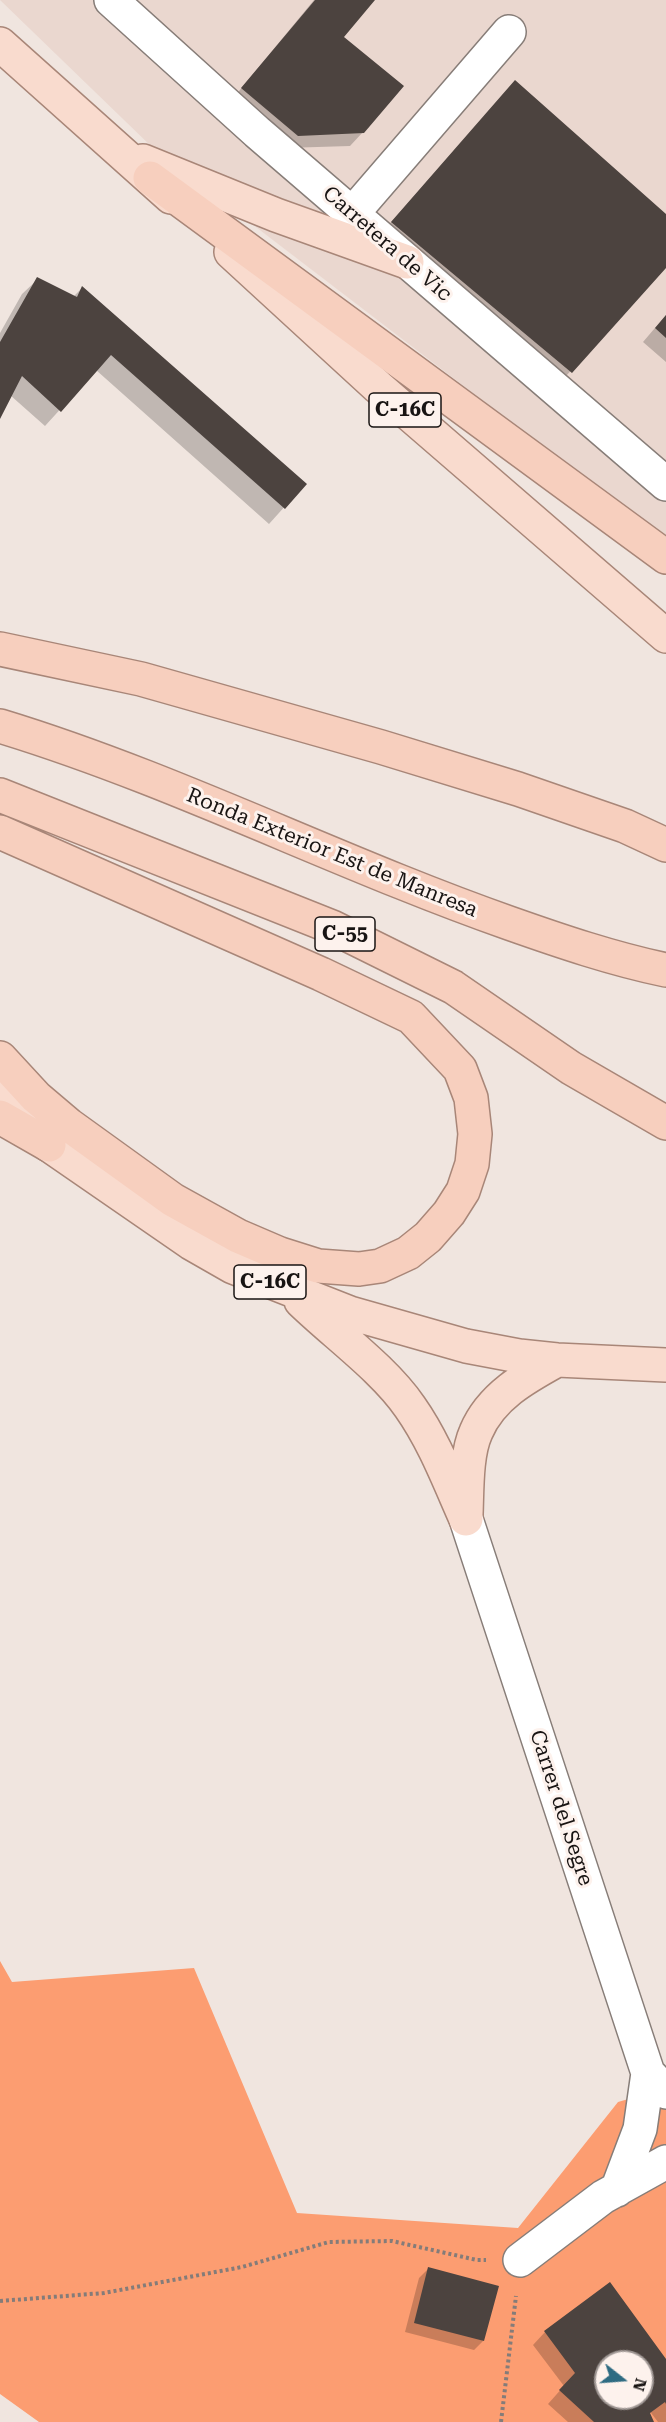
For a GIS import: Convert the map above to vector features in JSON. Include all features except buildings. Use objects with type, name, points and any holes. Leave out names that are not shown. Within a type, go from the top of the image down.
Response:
[{"type":"highway","name":"C-16C","points":[[150,178],[666,556]]},
{"type":"highway","points":[[0,649],[141,679],[381,747],[518,789],[625,826],[666,844]]},
{"type":"highway","name":"Ronda Exterior Est de Manresa","points":[[0,726],[156,781],[434,897],[555,939],[666,970]]},
{"type":"highway","name":"C-55","points":[[0,795],[352,937],[453,987],[571,1068],[666,1123]]},
{"type":"highway","points":[[0,832],[339,982],[411,1017],[460,1069],[471,1098],[475,1134],[472,1164],[463,1191],[449,1213],[428,1237],[408,1253],[380,1266],[359,1269],[318,1266],[280,1254],[238,1236],[173,1200],[69,1125],[36,1097],[0,1058]]},
{"type":"highway","points":[[0,1117],[49,1145]]},
{"type":"main road","name":"C-16C","points":[[0,44],[378,387],[666,636]]},
{"type":"main road","points":[[120,152],[276,215],[407,262]]},
{"type":"main road","name":"C-16C","points":[[0,1092],[49,1145],[191,1243],[233,1267],[350,1313],[466,1347],[558,1360],[666,1365]]},
{"type":"main road","points":[[289,1289],[379,1372],[410,1406],[433,1446],[466,1519]]},
{"type":"main road","points":[[466,1519],[468,1469],[476,1432],[495,1403],[521,1380],[558,1360]]},
{"type":"street","name":"Carretera de Vic","points":[[111,0],[256,132],[666,484]]},
{"type":"street","points":[[352,214],[509,32]]},
{"type":"street","name":"Carrer del Segre","points":[[466,1519],[657,2083]]},
{"type":"street","points":[[617,2190],[657,2083]]},
{"type":"street","points":[[520,2260],[603,2197],[666,2162]]},
{"type":"path","points":[[0,2301],[104,2293],[242,2267],[329,2242],[392,2241],[477,2260],[520,2260],[501,2422]]},
{"type":"shaded area","points":[[0,0],[666,0],[666,535],[478,397],[154,149]]},
{"type":"shaded area","points":[[0,1961],[12,1982],[194,1968],[297,2213],[518,2228],[618,2102],[666,2088],[666,2422],[39,2422],[0,2394]]}]
